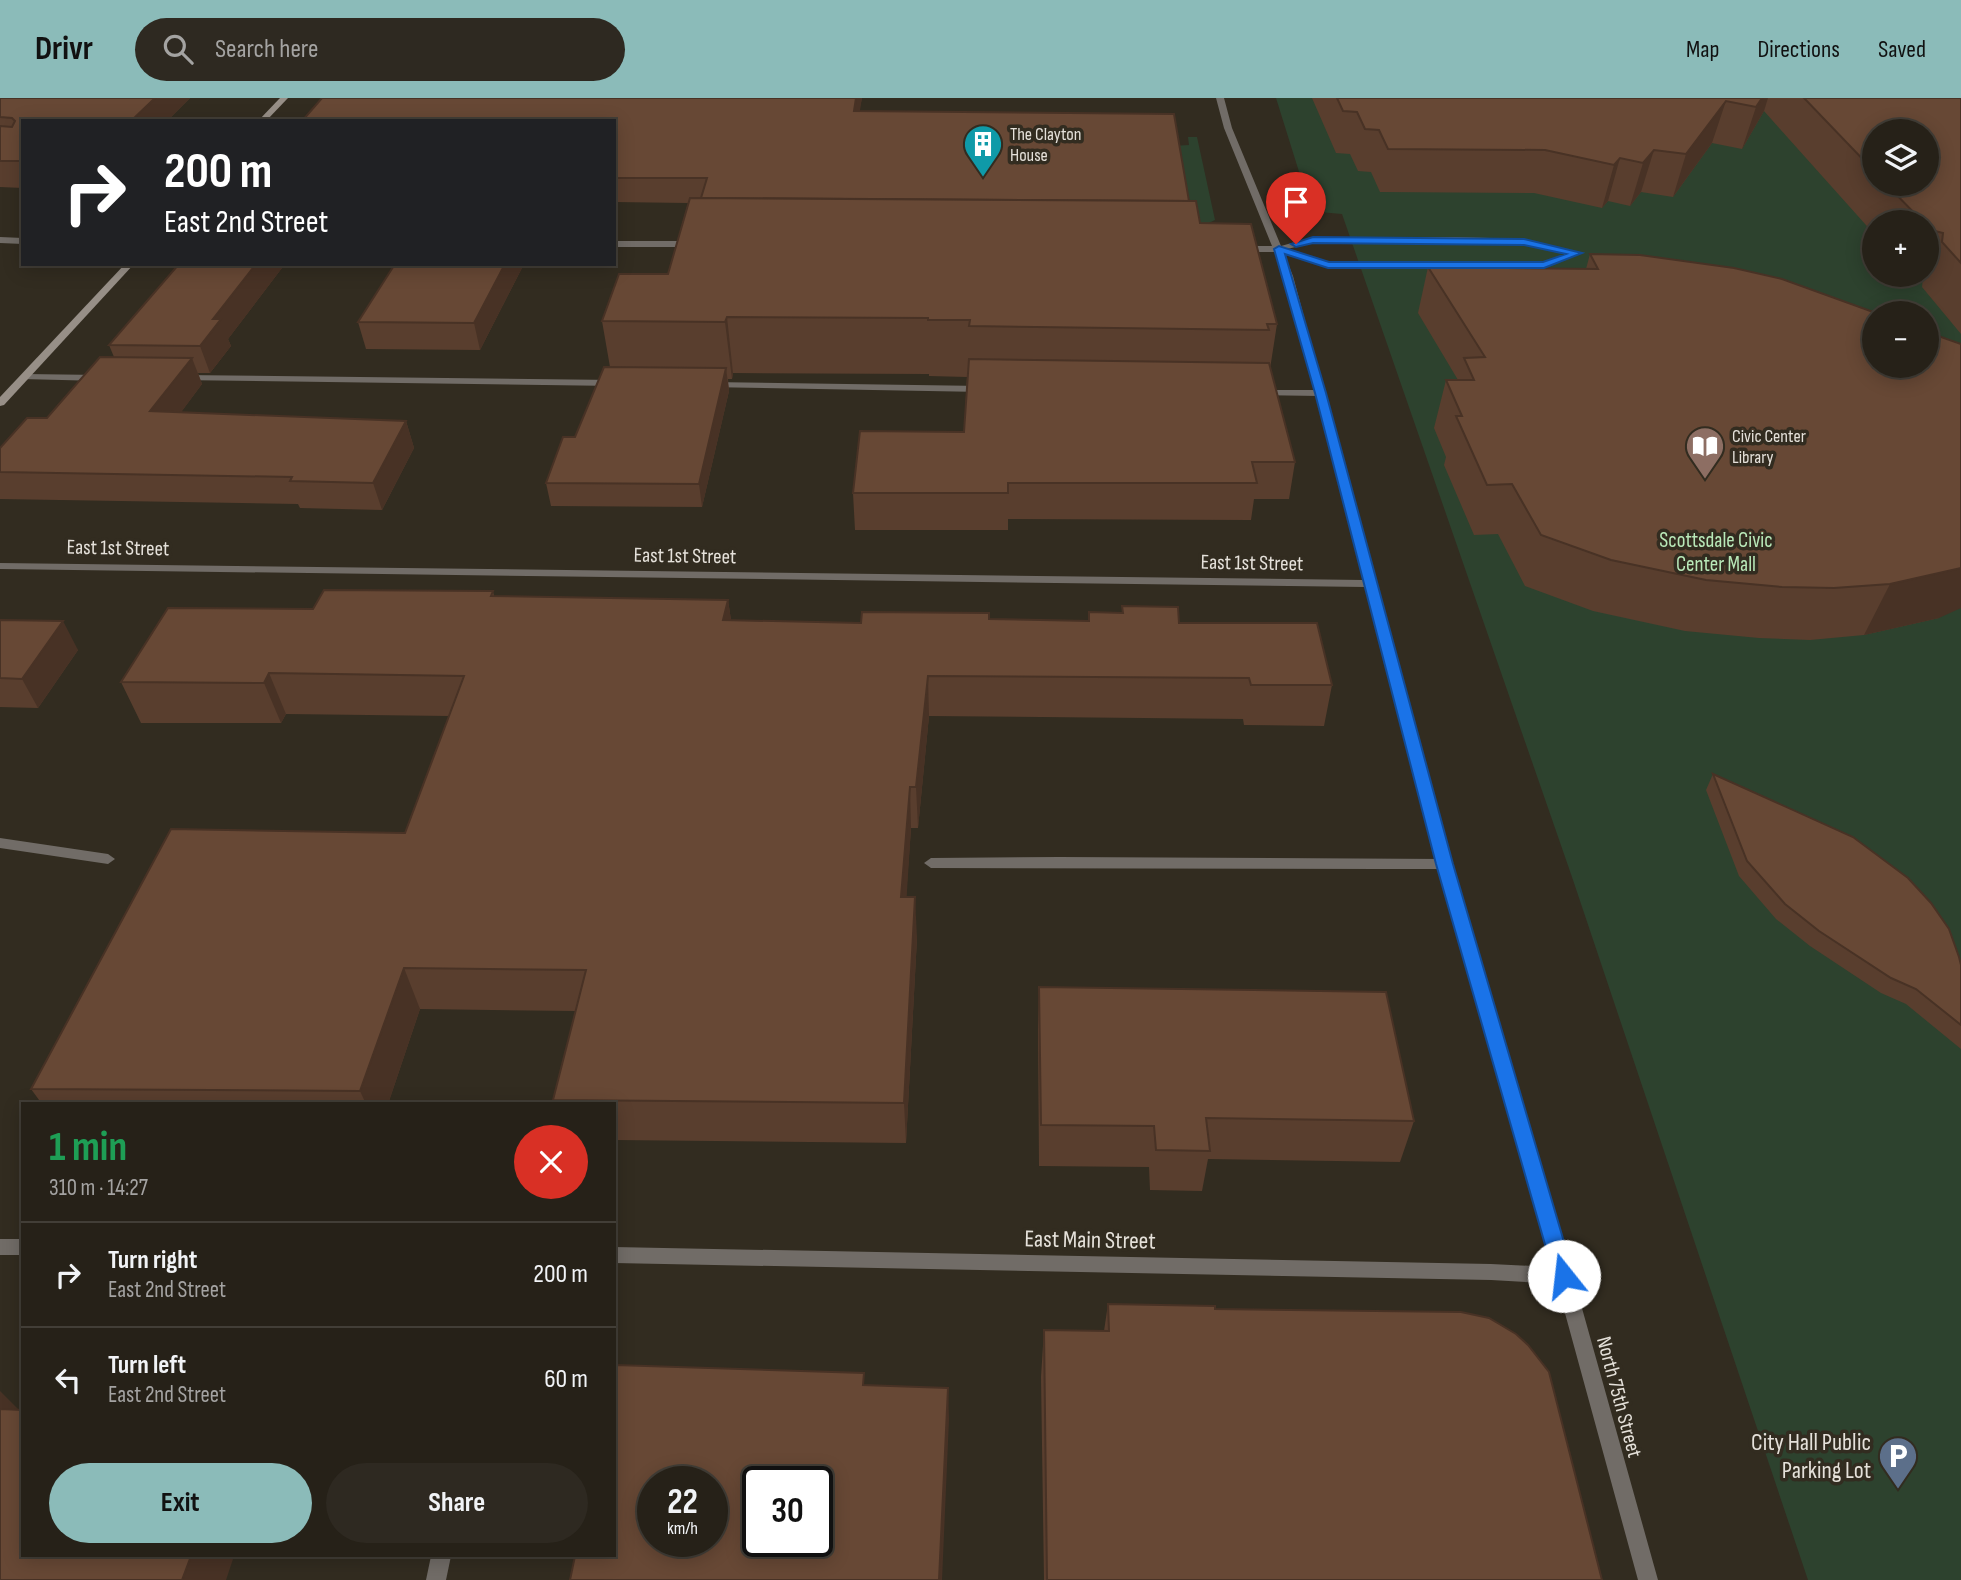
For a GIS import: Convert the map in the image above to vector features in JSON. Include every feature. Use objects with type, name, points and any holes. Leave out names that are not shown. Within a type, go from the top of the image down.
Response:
[{"type":"street","points":[[264,119],[284,98]]},
{"type":"street","name":"North 75th Street","points":[[1220,98],[1228,128],[1279,249],[1321,393],[1444,864],[1564,1276],[1648,1580]]},
{"type":"street","points":[[0,240],[21,240]]},
{"type":"street","points":[[1232,249],[1279,249],[1313,240],[1445,240],[1524,242],[1577,253],[1544,265],[1328,265],[1279,249]]},
{"type":"street","points":[[616,244],[709,244]]},
{"type":"street","points":[[0,403],[128,266]]},
{"type":"street","points":[[25,377],[117,378]]},
{"type":"street","points":[[169,378],[628,383]]},
{"type":"street","points":[[696,384],[998,390]]},
{"type":"street","points":[[1250,393],[1321,393]]},
{"type":"street","name":"East 1st Street","points":[[0,566],[1370,584]]},
{"type":"street","points":[[0,843],[108,859]]},
{"type":"street","points":[[931,863],[1036,861],[1444,864]]},
{"type":"street","points":[[0,1247],[21,1247]]},
{"type":"street","name":"East Main Street","points":[[616,1255],[1478,1271],[1564,1276]]},
{"type":"street","points":[[436,1580],[441,1557]]},
{"type":"green space","name":"Scottsdale Civic Center Mall","points":[[1276,98],[1961,98],[1961,1580],[1808,1580],[1572,877],[1342,214],[1320,212],[1310,207]]},
{"type":"green space","points":[[1188,137],[1197,137],[1215,220],[1196,229],[1173,146],[1189,145]]},
{"type":"building","points":[[0,98],[155,98],[133,119],[21,119],[21,161],[0,161],[0,126],[12,127],[15,121],[12,118],[0,117]]},
{"type":"building","points":[[322,98],[856,98],[854,111],[1174,114],[1189,201],[701,198],[707,178],[616,178],[616,119],[304,119]]},
{"type":"building","points":[[1337,98],[1762,98],[1756,107],[1726,101],[1686,154],[1654,150],[1643,163],[1620,158],[1614,165],[1545,150],[1388,149],[1379,130],[1365,129],[1357,112],[1343,111]]},
{"type":"building","points":[[1804,98],[1961,98],[1961,263],[1942,242],[1939,210],[1911,210],[1898,196],[1939,196],[1939,119],[1862,119],[1862,158]]},
{"type":"building","points":[[690,198],[1196,201],[1200,223],[1251,224],[1277,324],[1267,324],[1269,330],[969,326],[970,320],[928,318],[727,317],[725,322],[602,321],[619,274],[668,274]]},
{"type":"building","name":"Civic Center Library","points":[[1590,254],[1640,255],[1734,268],[1782,279],[1862,308],[1862,378],[1939,378],[1939,336],[1961,344],[1961,568],[1890,584],[1834,588],[1782,587],[1706,580],[1611,560],[1541,535],[1512,484],[1487,485],[1456,416],[1462,416],[1446,380],[1474,380],[1464,358],[1485,357],[1428,267],[1598,269]]},
{"type":"building","points":[[177,266],[254,266],[213,319],[221,319],[200,346],[109,345]]},
{"type":"building","points":[[394,266],[504,266],[474,323],[358,322]]},
{"type":"building","points":[[100,357],[192,358],[150,411],[406,421],[373,483],[290,481],[292,477],[0,472],[0,448],[27,418],[47,418]]},
{"type":"building","points":[[969,359],[1269,363],[1295,462],[1252,462],[1257,483],[1008,483],[1008,493],[853,493],[860,431],[964,432]]},
{"type":"building","points":[[604,367],[726,368],[699,484],[546,483],[563,437],[575,437]]},
{"type":"building","points":[[324,590],[493,591],[491,596],[728,600],[723,620],[861,623],[862,612],[989,613],[989,619],[1089,621],[1089,612],[1123,613],[1122,606],[1178,607],[1179,623],[1317,623],[1332,685],[1251,685],[1249,678],[928,676],[916,787],[910,787],[901,897],[915,897],[904,1103],[553,1100],[586,970],[404,968],[360,1091],[31,1089],[171,829],[405,833],[464,676],[269,673],[264,683],[121,682],[168,608],[313,609]]},
{"type":"building","points":[[0,620],[63,621],[22,679],[0,678]]},
{"type":"building","points":[[1713,774],[1853,837],[1908,878],[1931,903],[1949,929],[1961,965],[1961,1025],[1916,989],[1891,978],[1819,931],[1785,904],[1747,861]]},
{"type":"building","points":[[1039,987],[1386,992],[1414,1121],[1206,1118],[1210,1151],[1156,1150],[1154,1126],[1041,1125]]},
{"type":"building","points":[[1108,1304],[1215,1306],[1215,1309],[1461,1312],[1489,1318],[1516,1334],[1549,1372],[1602,1580],[1047,1580],[1044,1330],[1109,1331]]},
{"type":"building","points":[[616,1365],[864,1373],[863,1385],[948,1388],[939,1580],[570,1580],[575,1557],[616,1557]]},
{"type":"building","points":[[0,1409],[21,1410],[21,1557],[191,1557],[182,1580],[0,1580]]},
{"type":"place","name":"The Clayton House","points":[[983,178]]},
{"type":"place","name":"Civic Center Library","points":[[1705,480]]},
{"type":"place","name":"City Hall Public Parking Lot","points":[[1898,1490]]},
{"type":"route","points":[[1296,244],[1313,240],[1524,242],[1577,253],[1544,265],[1328,265],[1279,249],[1321,393],[1444,864],[1564,1276]]}]
